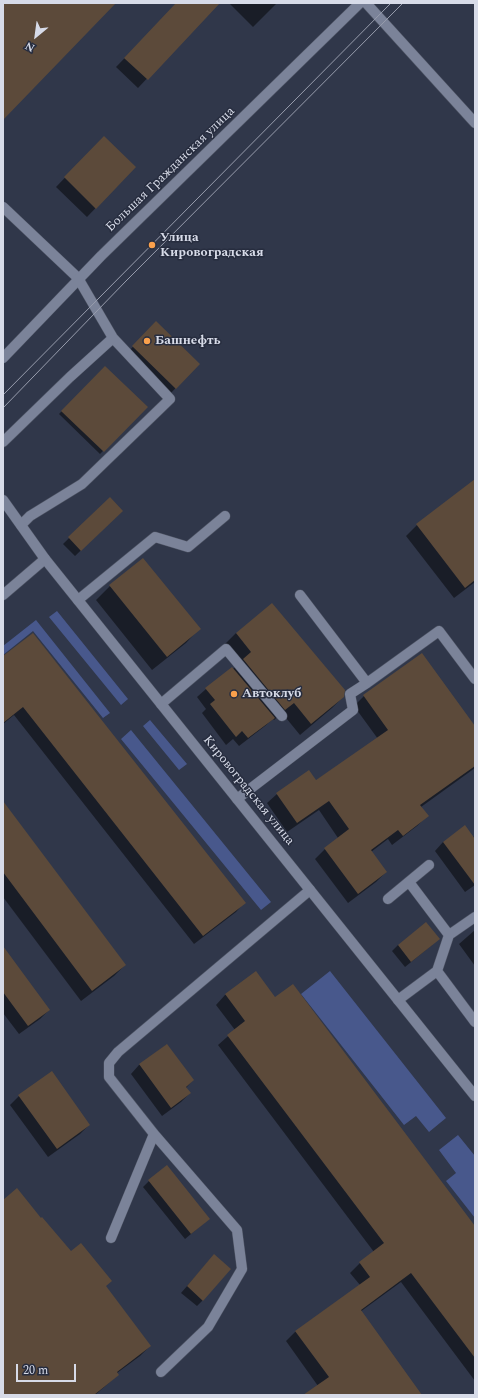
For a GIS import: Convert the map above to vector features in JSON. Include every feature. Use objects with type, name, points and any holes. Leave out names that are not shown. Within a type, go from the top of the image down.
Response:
[{"type":"street","name":"Большая Гражданская улица","points":[[3,358],[78,278],[360,3]]},
{"type":"street","points":[[366,3],[475,123]]},
{"type":"street","points":[[3,207],[78,278],[114,338],[170,399],[82,484],[30,516],[21,525]]},
{"type":"street","points":[[3,442],[70,377],[114,338]]},
{"type":"street","name":"Кировоградская улица","points":[[3,500],[45,559],[475,1096]]},
{"type":"street","points":[[78,600],[155,537],[188,547],[225,516]]},
{"type":"street","points":[[3,595],[45,559]]},
{"type":"street","points":[[300,595],[367,683]]},
{"type":"street","points":[[237,799],[353,710],[350,694],[439,631],[475,679]]},
{"type":"street","points":[[161,704],[226,649],[282,716]]},
{"type":"street","points":[[388,899],[429,865]]},
{"type":"street","points":[[409,882],[449,935]]},
{"type":"street","points":[[161,1372],[208,1327],[242,1269],[237,1230],[154,1134],[109,1077],[109,1063],[118,1052],[310,890]]},
{"type":"street","points":[[398,1000],[437,971],[449,935],[475,917]]},
{"type":"street","points":[[437,971],[475,1022]]},
{"type":"street","points":[[111,1238],[154,1134]]},
{"type":"shaded area","points":[[57,611],[128,699],[121,705],[49,617]]},
{"type":"shaded area","points":[[36,620],[110,713],[103,718],[33,631],[3,655],[3,646]]},
{"type":"shaded area","points":[[150,720],[187,764],[179,770],[143,726]]},
{"type":"shaded area","points":[[131,730],[271,902],[261,910],[121,739]]},
{"type":"shaded area","points":[[330,971],[446,1118],[429,1132],[416,1116],[404,1125],[301,994]]},
{"type":"shaded area","points":[[458,1135],[475,1156],[475,1218],[446,1181],[456,1173],[439,1150]]},
{"type":"building","points":[[3,3],[116,3],[3,120]]},
{"type":"building","points":[[176,3],[220,3],[148,80],[124,58]]},
{"type":"building","points":[[104,136],[136,167],[96,209],[64,177]]},
{"type":"building","points":[[156,321],[200,364],[176,389],[132,346]]},
{"type":"building","points":[[105,366],[148,407],[104,452],[61,411]]},
{"type":"building","points":[[475,479],[475,580],[465,588],[416,524]]},
{"type":"building","points":[[110,497],[123,511],[81,551],[68,537]]},
{"type":"building","points":[[143,558],[201,629],[167,657],[109,585]]},
{"type":"building","points":[[272,603],[345,690],[344,697],[311,724],[294,703],[285,710],[243,659],[251,652],[236,633]]},
{"type":"building","points":[[33,633],[246,903],[203,936],[23,707],[3,723],[3,656]]},
{"type":"building","points":[[422,653],[475,726],[475,766],[420,805],[429,816],[403,836],[398,830],[371,850],[387,872],[358,894],[324,848],[349,829],[329,801],[297,823],[276,793],[309,770],[316,780],[388,730],[363,695]]},
{"type":"building","points":[[232,667],[275,718],[248,738],[242,731],[236,737],[210,704],[215,700],[205,688]]},
{"type":"building","points":[[3,801],[126,965],[92,991],[3,872]]},
{"type":"building","points":[[465,825],[475,839],[475,885],[443,842]]},
{"type":"building","points":[[426,922],[440,939],[411,962],[398,945]]},
{"type":"building","points":[[3,946],[50,1010],[28,1026],[3,992]]},
{"type":"building","points":[[256,971],[275,997],[293,984],[475,1226],[475,1358],[411,1273],[361,1310],[422,1395],[303,1395],[329,1377],[295,1331],[370,1277],[359,1262],[384,1243],[227,1035],[245,1021],[225,994]]},
{"type":"building","points":[[167,1044],[194,1080],[186,1087],[191,1093],[171,1108],[139,1064]]},
{"type":"building","points":[[52,1071],[90,1125],[57,1149],[18,1095]]},
{"type":"building","points":[[167,1165],[210,1219],[191,1234],[148,1180]]},
{"type":"building","points":[[17,1188],[41,1218],[42,1217],[71,1251],[81,1243],[112,1281],[106,1286],[151,1346],[117,1372],[119,1375],[94,1395],[3,1395],[3,1200]]},
{"type":"building","points":[[214,1254],[231,1269],[203,1301],[187,1286]]},
{"type":"tram line","points":[[3,395],[391,3]]},
{"type":"tram line","points":[[3,408],[126,281],[403,3]]},
{"type":"place","name":"Улица Кировоградская","points":[[152,245]]},
{"type":"place","name":"Башнефть","points":[[147,341]]},
{"type":"place","name":"Автоклуб","points":[[234,694]]}]
